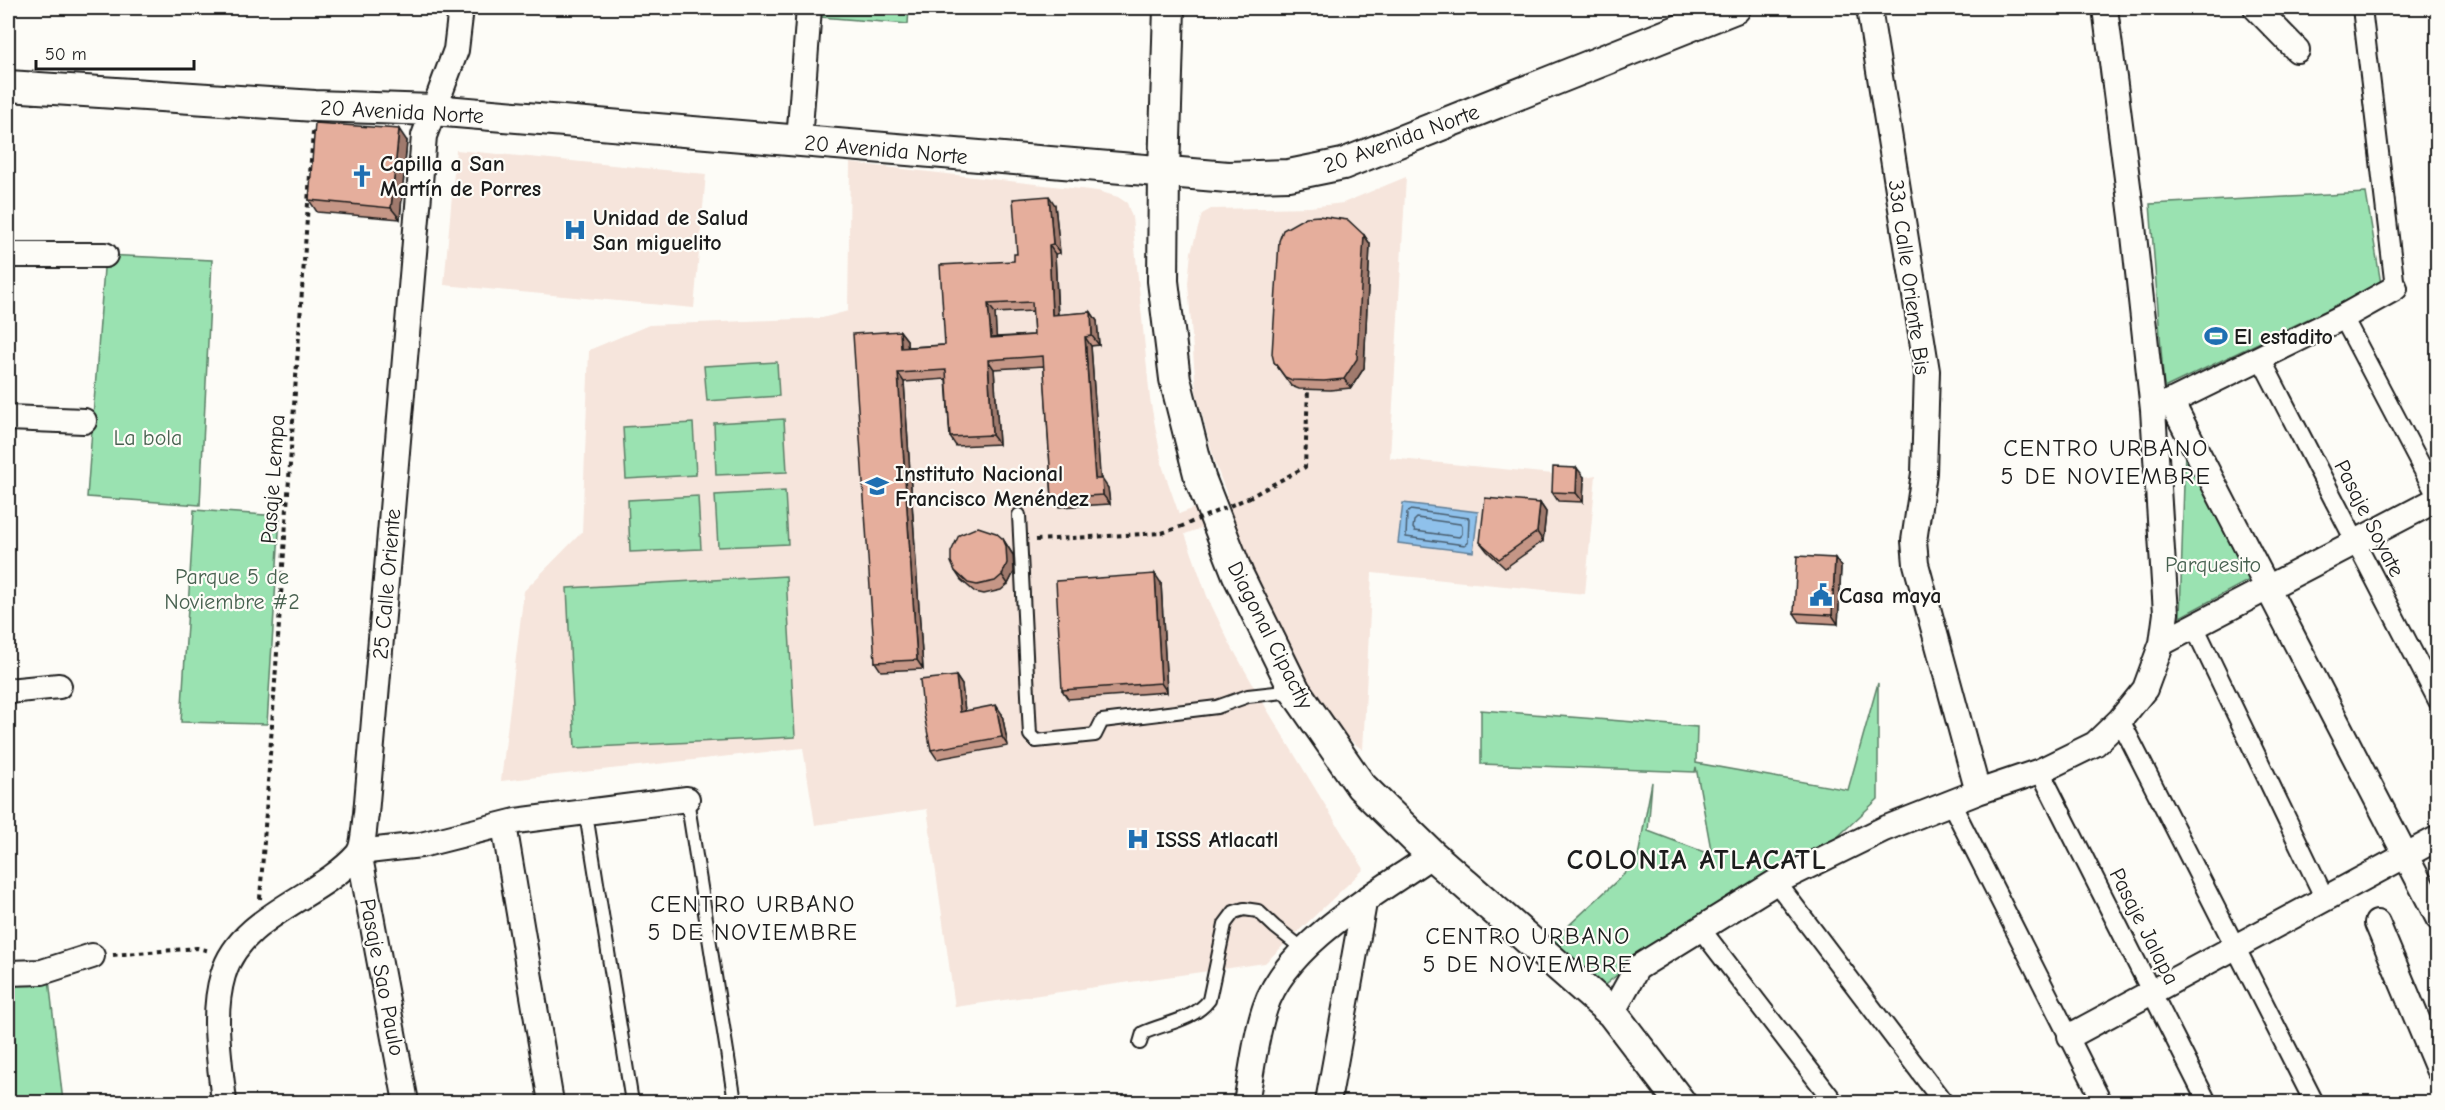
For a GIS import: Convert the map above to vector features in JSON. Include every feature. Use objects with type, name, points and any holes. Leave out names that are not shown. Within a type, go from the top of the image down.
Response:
[{"type":"street","name":"25 Calle Oriente","points":[[359,852],[366,814],[424,136],[456,50],[461,8]]},
{"type":"street","points":[[799,141],[809,8]]},
{"type":"street","name":"Diagonal Cipactly","points":[[1168,8],[1163,281],[1174,379],[1200,478],[1238,574],[1295,691],[1361,786],[1432,855],[1612,1013],[1680,1102]]},
{"type":"street","name":"20 Avenida Norte","points":[[8,86],[315,106],[433,111],[1228,177],[1289,175],[1343,164],[1701,15],[1735,8]]},
{"type":"street","name":"33a Calle Oriente Bis","points":[[1869,8],[1926,371],[1924,473],[1914,541],[1916,564],[1978,792]]},
{"type":"street","points":[[1612,1013],[1637,968],[1700,928],[1776,882],[1884,829],[1951,802],[2040,771],[2095,744],[2120,720],[2145,689],[2162,643],[2166,613],[2162,406],[2132,217],[2105,8]]},
{"type":"street","points":[[2256,8],[2297,50]]},
{"type":"street","points":[[2162,406],[2343,317],[2395,288],[2362,8]]},
{"type":"street","points":[[8,255],[105,255]]},
{"type":"street","points":[[2162,643],[2438,499],[2343,317]]},
{"type":"street","name":"Pasaje Soyate","points":[[2260,357],[2438,701]]},
{"type":"street","points":[[2162,406],[2267,588],[2438,918]]},
{"type":"street","points":[[8,418],[84,421]]},
{"type":"street","points":[[2194,626],[2325,899]]},
{"type":"street","points":[[8,691],[59,686]]},
{"type":"street","points":[[2120,720],[2314,1102]]},
{"type":"street","name":"Pasaje Jalapa","points":[[2040,771],[2207,1102]]},
{"type":"street","points":[[224,1102],[218,1003],[223,975],[231,956],[258,927],[332,875],[359,852],[421,845],[516,822],[687,799]]},
{"type":"street","points":[[1951,802],[2102,1102]]},
{"type":"street","points":[[504,825],[551,1102]]},
{"type":"street","points":[[2070,1036],[2438,838]]},
{"type":"street","name":"Pasaje Sao Paulo","points":[[359,852],[406,1102]]},
{"type":"street","points":[[1246,1102],[1265,1007],[1289,964],[1303,949],[1432,855]]},
{"type":"street","points":[[1776,882],[1943,1102]]},
{"type":"street","points":[[1328,1102],[1364,903]]},
{"type":"street","points":[[2377,924],[2438,1069]]},
{"type":"street","points":[[1700,928],[1834,1102]]},
{"type":"street","points":[[8,973],[42,972],[92,956]]},
{"type":"lane","points":[[1019,515],[1030,735],[1036,741],[1095,735],[1102,721],[1217,707],[1248,696],[1295,691]]},
{"type":"lane","points":[[687,799],[735,1102]]},
{"type":"lane","points":[[586,814],[632,1102]]},
{"type":"lane","points":[[1140,1043],[1143,1033],[1190,1017],[1204,1008],[1209,1000],[1225,924],[1234,912],[1244,909],[1258,911],[1303,949]]},
{"type":"path","name":"Pasaje Lempa","points":[[258,927],[315,106]]},
{"type":"path","points":[[1020,541],[1162,533],[1248,498],[1305,466],[1308,389]]},
{"type":"path","points":[[92,956],[197,948],[231,956]]},
{"type":"shaded area","name":"Unidad de Salud San miguelito","points":[[456,150],[706,174],[694,308],[444,285]]},
{"type":"shaded area","name":"Instituto Nacional Francisco Menéndez","points":[[850,163],[1098,191],[1118,197],[1127,203],[1132,217],[1150,399],[1163,468],[1179,514],[1227,495],[1215,463],[1196,391],[1188,283],[1191,252],[1202,214],[1211,209],[1310,207],[1343,203],[1406,177],[1390,458],[1584,477],[1596,475],[1585,594],[1372,573],[1363,750],[1349,739],[1331,719],[1303,678],[1278,628],[1231,517],[1185,534],[1207,596],[1230,644],[1364,869],[1265,963],[955,1007],[927,809],[815,825],[803,748],[501,781],[524,591],[582,532],[589,350],[649,325],[822,318],[848,311]]},
{"type":"green space","points":[[809,8],[909,8],[908,24],[808,16]]},
{"type":"green space","name":"El estadito","points":[[2366,193],[2381,284],[2164,388],[2150,204]]},
{"type":"green space","name":"La bola","points":[[105,255],[212,260],[200,505],[87,497]]},
{"type":"green space","points":[[777,362],[779,396],[707,401],[704,366]]},
{"type":"green space","points":[[784,419],[787,472],[716,475],[714,423]]},
{"type":"green space","points":[[693,423],[696,475],[626,479],[623,427]]},
{"type":"green space","name":"Parquesito","points":[[2185,449],[2255,577],[2180,617]]},
{"type":"green space","points":[[785,491],[788,544],[718,547],[715,495]]},
{"type":"green space","points":[[698,496],[701,549],[630,552],[628,500]]},
{"type":"green space","name":"Parque 5 de Noviembre #2","points":[[194,510],[280,516],[267,724],[181,722]]},
{"type":"green space","points":[[786,576],[795,737],[575,748],[567,588]]},
{"type":"green space","points":[[1878,683],[1878,799],[1812,861],[1633,962],[1601,988],[1552,941],[1637,862],[1652,782],[1648,831],[1712,855],[1696,767],[1695,772],[1481,764],[1481,710],[1697,727],[1696,763],[1848,790]]},
{"type":"green space","points":[[49,979],[63,1102],[8,1102],[8,980]]},
{"type":"water","points":[[1403,503],[1478,512],[1473,552],[1398,543]]},
{"type":"building","name":"Capilla a San Martín de Porres","points":[[315,123],[399,129],[391,208],[309,200]]},
{"type":"building","points":[[1049,196],[1053,244],[1049,245],[1052,315],[1091,312],[1092,336],[1085,337],[1095,479],[1102,479],[1103,495],[1052,498],[1043,356],[988,360],[992,435],[950,437],[946,370],[898,373],[917,660],[875,662],[853,334],[900,331],[901,348],[945,345],[940,265],[1014,261],[1014,254],[1017,254],[1013,199]],"holes":[[[1032,302],[1034,335],[991,338],[988,304]]]},
{"type":"building","points":[[1319,216],[1348,220],[1364,235],[1357,359],[1344,379],[1292,380],[1285,377],[1274,362],[1272,354],[1279,241],[1283,230],[1306,217]]},
{"type":"building","points":[[1553,467],[1577,468],[1576,493],[1552,492]]},
{"type":"building","points":[[1485,498],[1540,503],[1537,532],[1499,559],[1480,542]]},
{"type":"building","points":[[978,527],[996,533],[1003,539],[1006,546],[1007,563],[1002,575],[995,581],[977,585],[968,583],[955,571],[951,562],[951,552],[959,535]]},
{"type":"building","name":"Casa maya","points":[[1797,556],[1835,558],[1832,615],[1794,613]]},
{"type":"building","points":[[1155,574],[1161,683],[1062,690],[1056,581]]},
{"type":"building","points":[[956,676],[960,712],[996,705],[1002,737],[931,750],[920,680]]},
{"type":"place","name":"Capilla a San Martín de Porres","points":[[362,176]]},
{"type":"place","name":"Unidad de Salud San miguelito","points":[[575,230]]},
{"type":"place","name":"El estadito","points":[[2216,336]]},
{"type":"place","name":"Instituto Nacional Francisco Menéndez","points":[[877,486]]},
{"type":"place","name":"Casa maya","points":[[1821,595]]},
{"type":"place","name":"ISSS Atlacatl","points":[[1138,839]]},
{"type":"district","name":"CENTRO URBANO 5 DE NOVIEMBRE","points":[[2106,462]]},
{"type":"district","name":"COLONIA ATLACATL","points":[[1697,859]]},
{"type":"district","name":"CENTRO URBANO 5 DE NOVIEMBRE","points":[[753,918]]},
{"type":"district","name":"CENTRO URBANO 5 DE NOVIEMBRE","points":[[1528,950]]}]
